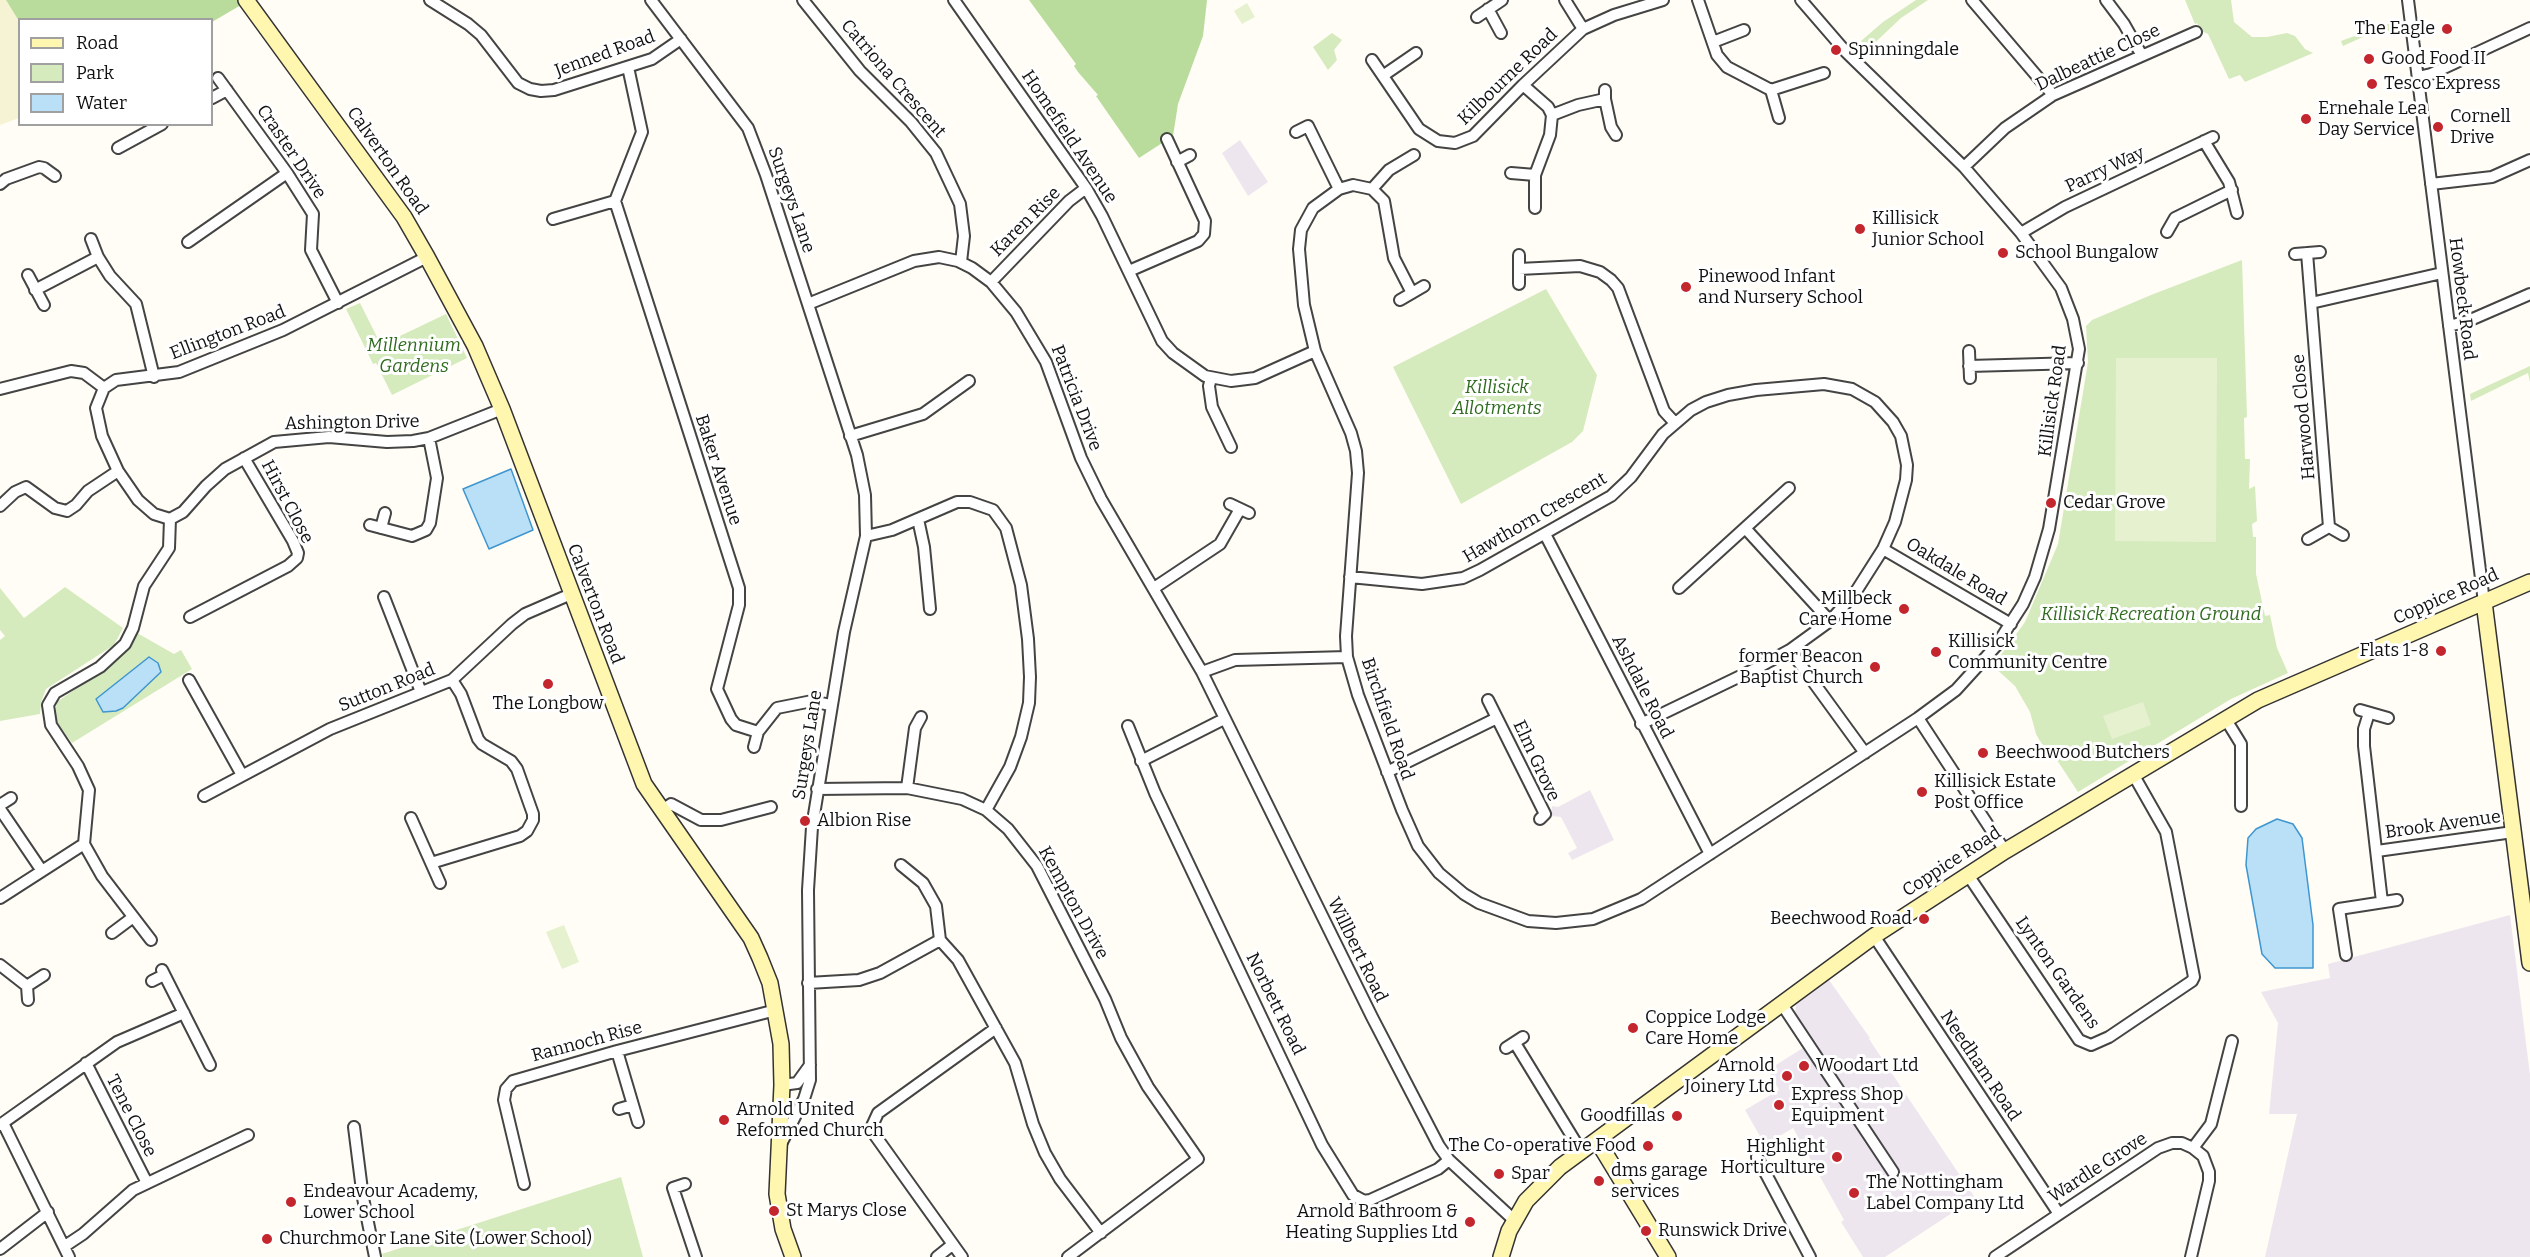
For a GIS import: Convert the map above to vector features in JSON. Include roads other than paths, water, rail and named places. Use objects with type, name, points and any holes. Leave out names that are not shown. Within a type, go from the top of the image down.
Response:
[{"type":"street","name":"Calverton Road","points":[[246,0],[398,207],[475,346],[502,409],[644,784],[751,938],[770,983],[781,1044],[782,1085],[777,1194],[783,1229],[793,1257]]},
{"type":"street","name":"Jenned Road","points":[[430,0],[481,35],[518,83],[530,90],[541,92],[554,90],[652,58],[681,39]]},
{"type":"street","name":"Surgeys Lane","points":[[651,0],[748,128],[766,175],[808,304],[850,436],[865,495],[866,536],[847,615],[817,789],[809,879],[810,1080],[804,1099],[778,1151]]},
{"type":"street","name":"Catriona Crescent","points":[[803,0],[860,71],[911,122],[936,153],[960,204],[964,236],[961,262]]},
{"type":"street","name":"Homefield Avenue","points":[[954,0],[1086,188],[1162,341],[1179,359],[1211,378],[1231,381],[1255,378],[1315,351]]},
{"type":"street","points":[[1477,17],[1503,0]]},
{"type":"street","points":[[1564,0],[1583,29]]},
{"type":"street","name":"Kilbourne Road","points":[[1372,60],[1419,129],[1428,136],[1446,143],[1464,141],[1473,136],[1583,29],[1614,15],[1663,0]]},
{"type":"street","points":[[1698,0],[1717,55],[1726,67],[1771,90],[1824,73]]},
{"type":"street","name":"Killisick Road","points":[[1801,0],[1846,52],[1964,167],[2021,233],[2055,278],[2078,335],[2078,363],[2044,550],[2023,604],[1979,666],[1956,690],[1918,718]]},
{"type":"street","points":[[2106,0],[2124,24],[2141,54]]},
{"type":"street","name":"Howbeck Road","points":[[2408,0],[2484,602]]},
{"type":"street","points":[[1968,2],[2053,95]]},
{"type":"street","points":[[1488,9],[1501,33]]},
{"type":"street","name":"Catriona Crescent","points":[[811,29],[821,22]]},
{"type":"street","points":[[2418,77],[2432,74],[2530,28]]},
{"type":"street","points":[[1713,42],[1744,30]]},
{"type":"street","name":"Dalbeattie Close","points":[[1964,167],[2021,116],[2053,95],[2141,54],[2196,32]]},
{"type":"street","points":[[1384,75],[1416,53]]},
{"type":"street","points":[[553,219],[615,201],[642,132],[628,67]]},
{"type":"street","name":"Craster Drive","points":[[218,78],[287,173],[313,214],[311,250],[338,303]]},
{"type":"street","points":[[1523,85],[1548,107],[1552,115],[1550,135],[1534,175],[1535,208]]},
{"type":"street","points":[[213,97],[227,90]]},
{"type":"street","points":[[1771,90],[1779,118]]},
{"type":"street","points":[[1552,115],[1605,95],[1611,127],[1616,135]]},
{"type":"street","points":[[1296,132],[1306,121],[1339,189],[1353,185],[1372,189],[1383,201],[1389,222],[1394,258],[1412,293]]},
{"type":"street","points":[[118,148],[158,126]]},
{"type":"street","points":[[1129,271],[1203,237],[1205,221],[1167,139]]},
{"type":"street","name":"Parry Way","points":[[2021,233],[2065,207],[2209,139],[2229,182],[2237,213]]},
{"type":"street","points":[[1372,189],[1389,170],[1414,154]]},
{"type":"street","points":[[1177,162],[1190,155]]},
{"type":"street","points":[[2431,183],[2492,177],[2530,160]]},
{"type":"street","points":[[0,184],[6,179],[39,167],[55,176]]},
{"type":"street","points":[[188,242],[287,173]]},
{"type":"street","points":[[1511,173],[1534,175]]},
{"type":"street","name":"Karen Rise","points":[[991,282],[1069,201],[1086,188]]},
{"type":"street","name":"Birchfield Road","points":[[1339,189],[1313,208],[1301,230],[1300,279],[1315,351],[1351,433],[1356,451],[1358,482],[1346,636],[1347,657],[1358,695],[1418,846],[1439,873],[1479,903],[1528,921],[1556,922],[1593,918],[1641,899],[1918,718]]},
{"type":"street","points":[[2167,232],[2175,218],[2232,190]]},
{"type":"street","name":"Baker Avenue","points":[[615,201],[739,588],[739,605],[717,688],[736,725],[758,732]]},
{"type":"street","points":[[91,239],[98,257],[110,276],[136,304],[154,376]]},
{"type":"street","points":[[2295,254],[2320,252]]},
{"type":"street","name":"Harwood Close","points":[[2307,253],[2329,527]]},
{"type":"street","points":[[1519,255],[1519,284]]},
{"type":"street","points":[[35,290],[98,257]]},
{"type":"street","name":"Ellington Road","points":[[104,388],[116,380],[179,372],[304,321],[427,257]]},
{"type":"street","name":"Patricia Drive","points":[[808,304],[914,261],[939,258],[961,262],[991,282],[1017,312],[1034,338],[1046,362],[1081,458],[1125,543],[1154,588],[1202,672]]},
{"type":"street","points":[[1519,269],[1580,266],[1600,272],[1611,280],[1618,288],[1664,411],[1675,423]]},
{"type":"street","points":[[2311,303],[2442,273]]},
{"type":"street","points":[[28,275],[44,305]]},
{"type":"street","points":[[1400,300],[1424,286]]},
{"type":"street","points":[[2449,326],[2468,321],[2530,294]]},
{"type":"street","points":[[1969,351],[1970,378]]},
{"type":"street","points":[[1969,366],[2078,363]]},
{"type":"street","points":[[0,388],[71,371],[84,374],[104,388],[96,408],[102,435],[118,471],[138,500],[153,514],[170,519],[169,548],[144,586],[133,628],[125,644],[100,667],[55,693],[50,699],[48,711],[51,725],[78,766],[89,790],[84,844],[102,876],[151,940]]},
{"type":"street","points":[[1211,378],[1209,386],[1212,407],[1231,447]]},
{"type":"street","points":[[850,436],[923,414],[969,381]]},
{"type":"street","name":"Hawthorn Crescent","points":[[1350,577],[1422,584],[1463,578],[1480,570],[1610,496],[1622,486],[1663,434],[1706,402],[1756,390],[1824,384],[1838,385],[1864,394],[1875,402],[1893,422],[1905,449],[1907,465],[1902,499],[1883,549],[1856,592],[1830,621],[1790,650],[1641,724]]},
{"type":"street","name":"Ashington Drive","points":[[170,519],[183,512],[206,486],[225,470],[274,442],[329,437],[387,442],[429,438],[502,409]]},
{"type":"street","points":[[385,513],[376,526],[412,536],[426,530],[430,523],[437,478],[429,438]]},
{"type":"street","name":"Hirst Close","points":[[198,616],[288,566],[297,558],[298,553],[293,541],[244,458]]},
{"type":"street","points":[[0,506],[15,492],[26,487],[55,508],[67,511],[76,505],[88,491],[118,471]]},
{"type":"street","points":[[1679,588],[1789,488]]},
{"type":"street","points":[[866,536],[892,530],[957,502],[970,502],[993,510],[1006,528],[1021,585],[1029,648],[1029,704],[1021,737],[1010,767],[986,810]]},
{"type":"street","points":[[1154,588],[1220,544],[1226,538],[1240,509]]},
{"type":"street","points":[[918,519],[924,547],[930,609]]},
{"type":"street","points":[[2308,539],[2329,527],[2343,535]]},
{"type":"street","points":[[1745,528],[1830,621]]},
{"type":"street","name":"Ashdale Road","points":[[1545,534],[1710,855]]},
{"type":"street","name":"Oakdale Road","points":[[1883,549],[2011,624]]},
{"type":"street","name":"Coppice Road","points":[[1501,1257],[1514,1220],[1539,1186],[1581,1151],[1874,936],[2005,851],[2258,700],[2530,582]]},
{"type":"street","name":"Sutton Road","points":[[204,796],[330,729],[452,680],[520,618],[571,594]]},
{"type":"street","points":[[384,597],[421,692]]},
{"type":"street","points":[[2484,602],[2513,832],[2526,902],[2530,963]]},
{"type":"street","points":[[1790,650],[1865,753]]},
{"type":"street","points":[[1202,672],[1234,660],[1347,657]]},
{"type":"street","name":"Willbert Road","points":[[1202,672],[1439,1146],[1449,1160],[1514,1220]]},
{"type":"street","points":[[189,680],[242,775]]},
{"type":"street","points":[[431,863],[520,836],[527,831],[533,814],[518,769],[512,761],[482,744],[478,739],[461,694],[452,680]]},
{"type":"street","name":"Elm Grove","points":[[1488,700],[1545,814],[1540,819]]},
{"type":"street","points":[[754,747],[758,732],[777,708],[812,701],[830,705]]},
{"type":"street","name":"Brook Avenue","points":[[2382,902],[2364,746],[2365,712],[2388,718]]},
{"type":"street","points":[[907,788],[915,728],[921,717]]},
{"type":"street","name":"Elm Grove","points":[[1387,772],[1497,717]]},
{"type":"street","points":[[1141,761],[1224,718]]},
{"type":"street","points":[[1918,718],[2005,851]]},
{"type":"street","points":[[2225,718],[2241,744],[2241,806]]},
{"type":"street","name":"Norbett Road","points":[[1128,726],[1141,761],[1322,1145],[1353,1195],[1364,1202],[1370,1200],[1438,1169],[1449,1160]]},
{"type":"street","name":"Lynton Gardens","points":[[1968,875],[2079,1040],[2091,1045],[2109,1037],[2194,978],[2166,832],[2133,774]]},
{"type":"street","name":"Kempton Drive","points":[[817,789],[907,788],[962,799],[986,810],[1019,840],[1037,866],[1106,999],[1121,1038],[1148,1087],[1198,1159],[1101,1233]]},
{"type":"street","points":[[11,798],[0,807],[42,871]]},
{"type":"street","points":[[662,811],[671,804],[701,820],[721,820],[771,807]]},
{"type":"street","points":[[411,818],[440,883]]},
{"type":"street","name":"Brook Avenue","points":[[2377,851],[2513,832]]},
{"type":"street","points":[[0,898],[84,844]]},
{"type":"street","points":[[901,865],[923,883],[936,906],[940,940],[958,960],[1015,1063],[1045,1153],[1060,1179],[1101,1233],[1068,1257]]},
{"type":"street","points":[[2346,955],[2338,909],[2397,900]]},
{"type":"street","points":[[112,933],[132,918]]},
{"type":"street","name":"Needham Road","points":[[1874,936],[2059,1214]]},
{"type":"street","points":[[808,983],[859,980],[880,974],[940,940]]},
{"type":"street","points":[[0,964],[27,986],[28,1000]]},
{"type":"street","points":[[152,981],[163,973],[184,1013],[204,1062]]},
{"type":"street","points":[[27,986],[44,975]]},
{"type":"street","points":[[1781,1003],[1893,1172]]},
{"type":"street","name":"Rannoch Rise","points":[[524,1184],[503,1094],[509,1084],[518,1078],[776,1010]]},
{"type":"street","points":[[184,1013],[117,1042],[2,1124],[67,1252],[122,1198],[147,1183],[248,1135]]},
{"type":"street","points":[[962,1257],[874,1134],[872,1126],[879,1113],[996,1028]]},
{"type":"street","points":[[2191,1257],[2209,1181],[2207,1164],[2203,1156],[2193,1148],[2211,1124],[2232,1041]]},
{"type":"street","points":[[1515,1043],[1581,1151]]},
{"type":"street","points":[[617,1051],[638,1122]]},
{"type":"street","name":"Tene Close","points":[[86,1063],[147,1183]]},
{"type":"street","points":[[782,1085],[797,1083],[810,1064]]},
{"type":"street","points":[[781,1101],[804,1099]]},
{"type":"street","points":[[619,1109],[633,1105]]},
{"type":"street","points":[[354,1127],[363,1198],[375,1257]]},
{"type":"street","points":[[227,1131],[233,1142]]},
{"type":"street","points":[[1597,1140],[1666,1256]]},
{"type":"street","name":"Wardle Grove","points":[[1995,1257],[2158,1148],[2172,1143],[2182,1143],[2193,1148]]},
{"type":"street","points":[[1757,1157],[1810,1257]]},
{"type":"street","points":[[507,1170],[520,1166]]},
{"type":"street","points":[[685,1184],[673,1188],[696,1257]]},
{"type":"street","points":[[0,1249],[48,1212]]},
{"type":"street","points":[[937,1257],[952,1245]]},
{"type":"water","points":[[511,469],[533,530],[489,549],[463,489]]},
{"type":"water","points":[[149,657],[158,663],[161,672],[123,708],[103,712],[96,699]]},
{"type":"water","points":[[2277,819],[2293,824],[2302,838],[2313,925],[2313,968],[2275,968],[2262,954],[2246,865],[2248,838],[2256,829]]},
{"type":"place","name":"The Eagle","points":[[2447,29]]},
{"type":"place","name":"Spinningdale","points":[[1836,50]]},
{"type":"place","name":"Good Food II","points":[[2369,59]]},
{"type":"place","name":"Tesco Express","points":[[2372,84]]},
{"type":"place","name":"Ernehale Lea Day Service","points":[[2306,119]]},
{"type":"place","name":"Cornell Drive","points":[[2438,127]]},
{"type":"place","name":"Killisick Junior School","points":[[1860,229]]},
{"type":"place","name":"School Bungalow","points":[[2003,253]]},
{"type":"place","name":"Pinewood Infant and Nursery School","points":[[1686,287]]},
{"type":"place","name":"Cedar Grove","points":[[2051,503]]},
{"type":"place","name":"Millbeck Care Home","points":[[1904,609]]},
{"type":"place","name":"Flats 1-8","points":[[2441,651]]},
{"type":"place","name":"Killisick Community Centre","points":[[1936,652]]},
{"type":"place","name":"former Beacon Baptist Church","points":[[1875,667]]},
{"type":"place","name":"The Longbow","points":[[548,684]]},
{"type":"place","name":"Beechwood Butchers","points":[[1983,753]]},
{"type":"place","name":"Killisick Estate Post Office","points":[[1922,792]]},
{"type":"place","name":"Albion Rise","points":[[805,821]]},
{"type":"place","name":"Beechwood Road","points":[[1924,919]]},
{"type":"place","name":"Coppice Lodge Care Home","points":[[1633,1028]]},
{"type":"place","name":"Woodart Ltd","points":[[1804,1066]]},
{"type":"place","name":"Arnold Joinery Ltd","points":[[1787,1076]]},
{"type":"place","name":"Express Shop Equipment","points":[[1779,1105]]},
{"type":"place","name":"Goodfillas","points":[[1677,1116]]},
{"type":"place","name":"Arnold United Reformed Church","points":[[724,1120]]},
{"type":"place","name":"The Co-operative Food","points":[[1648,1146]]},
{"type":"place","name":"Highlight Horticulture","points":[[1837,1157]]},
{"type":"place","name":"Spar","points":[[1499,1174]]},
{"type":"place","name":"dms garage services","points":[[1599,1181]]},
{"type":"place","name":"The Nottingham Label Company Ltd","points":[[1854,1193]]},
{"type":"place","name":"Endeavour Academy, Lower School","points":[[291,1202]]},
{"type":"place","name":"St Marys Close","points":[[774,1211]]},
{"type":"place","name":"Arnold Bathroom & Heating Supplies Ltd","points":[[1470,1222]]},
{"type":"place","name":"Runswick Drive","points":[[1646,1231]]},
{"type":"place","name":"Churchmoor Lane Site (Lower School)","points":[[267,1239]]},
{"type":"park label","name":"Millennium Gardens","points":[[414,356]]},
{"type":"park label","name":"Killisick Allotments","points":[[1497,398]]},
{"type":"park label","name":"Killisick Recreation Ground","points":[[2151,615]]}]
